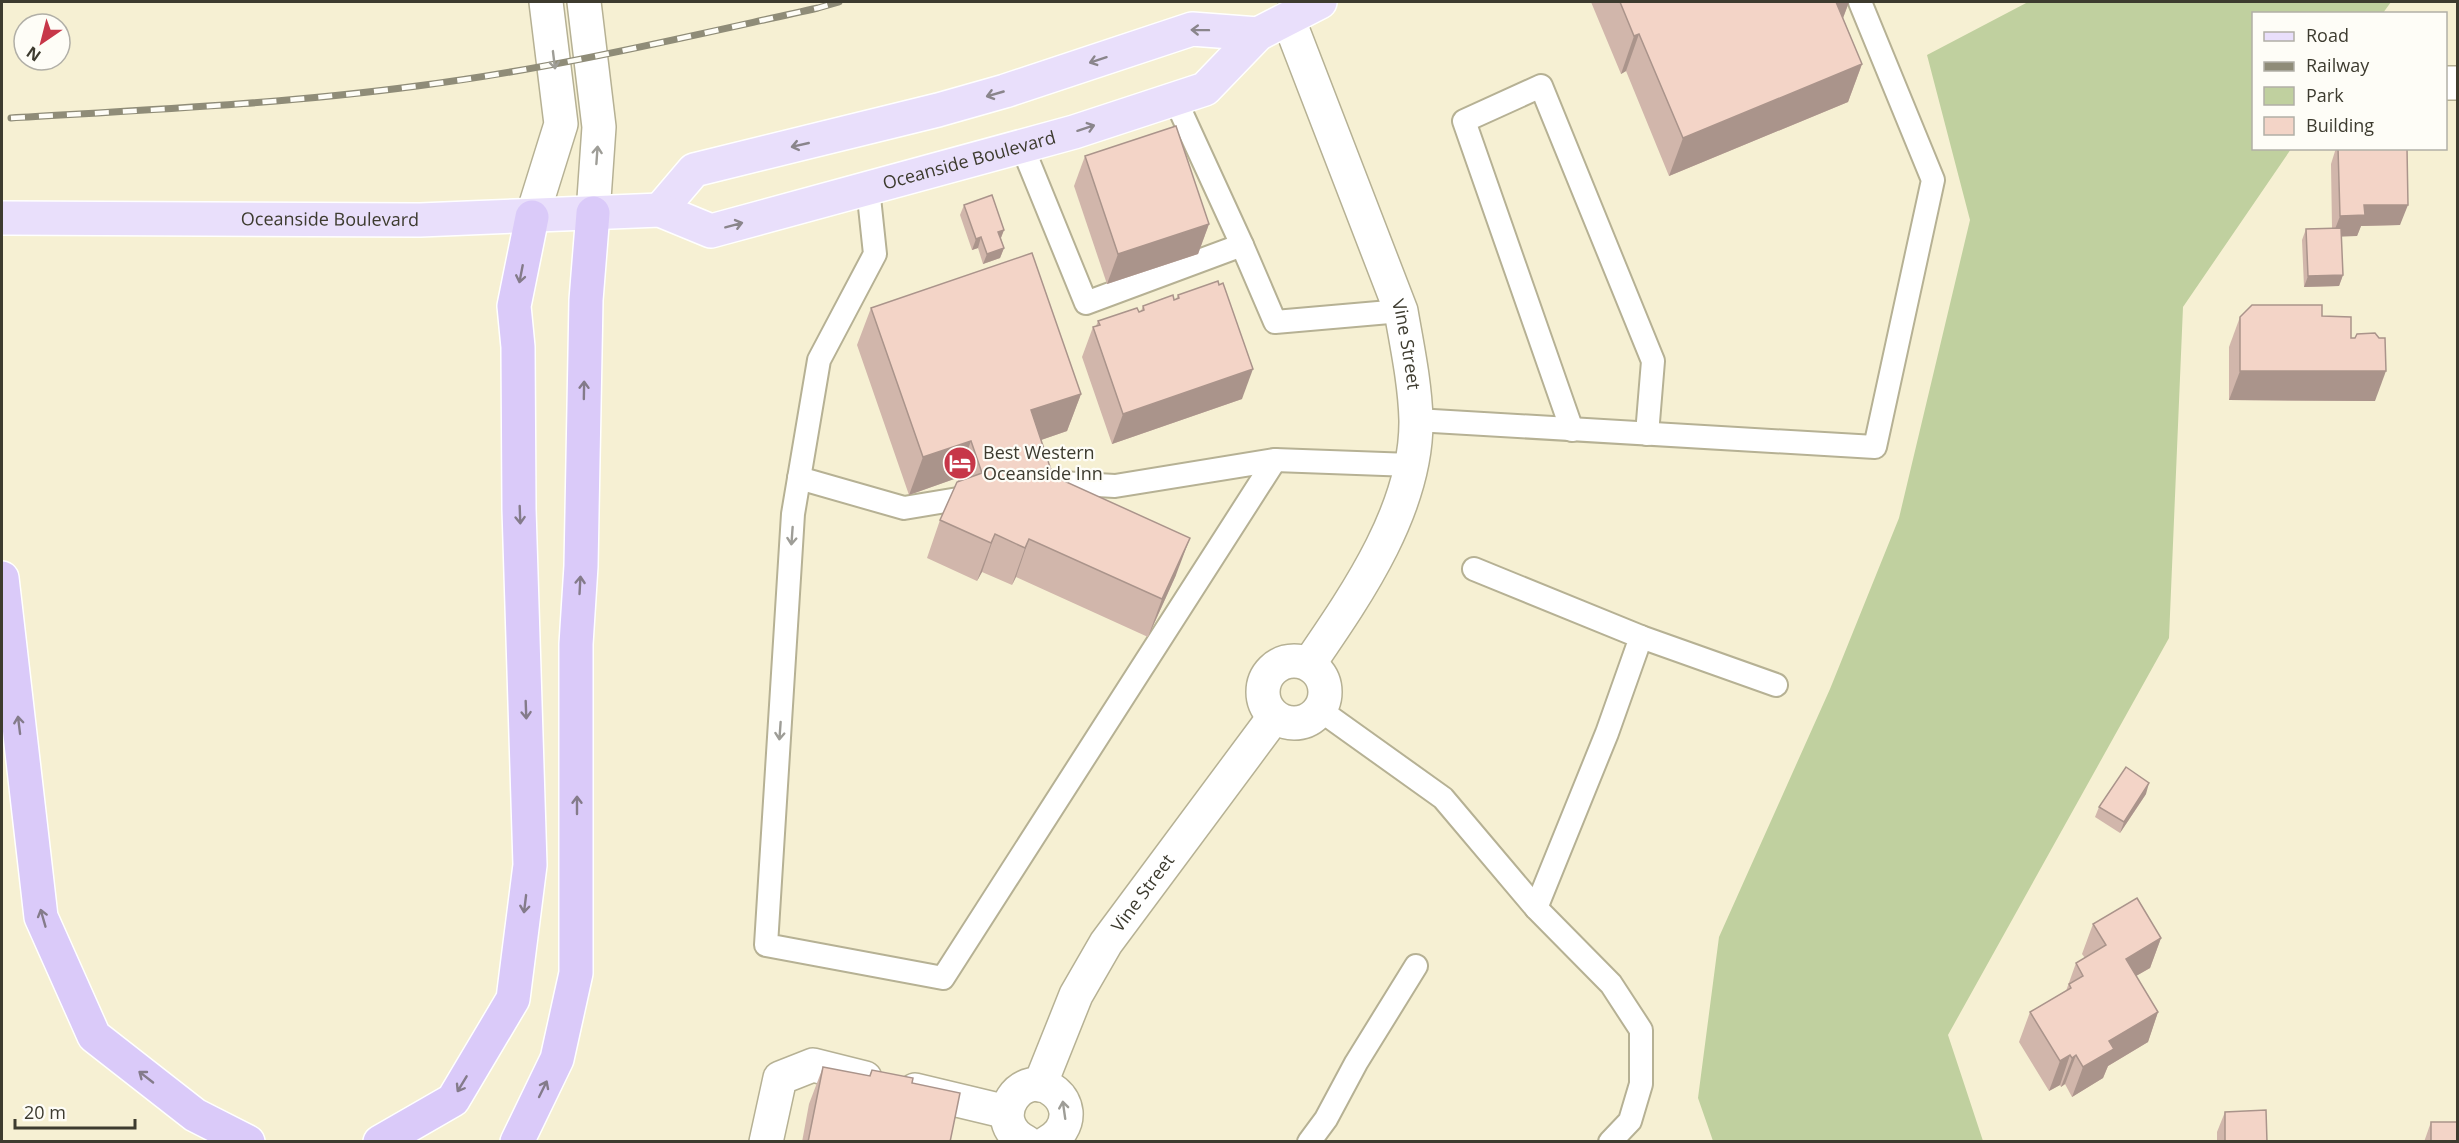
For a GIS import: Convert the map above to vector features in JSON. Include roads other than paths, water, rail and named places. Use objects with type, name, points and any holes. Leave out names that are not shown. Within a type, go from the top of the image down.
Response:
[{"type":"highway","points":[[518,1142],[557,1059],[576,973],[576,644],[581,566],[586,300],[593,213]]},
{"type":"highway","points":[[380,1142],[453,1100],[513,999],[530,866],[519,509],[518,346],[514,306],[532,217]]},
{"type":"highway","points":[[2,578],[41,917],[94,1036],[195,1115],[248,1142]]},
{"type":"main road","name":"Oceanside Boulevard","points":[[2,218],[420,220],[660,210],[711,231],[1022,146],[1205,89],[1258,34],[1320,2]]},
{"type":"main road","points":[[660,210],[693,170],[938,110],[1005,91],[1192,28],[1258,34]]},
{"type":"street","points":[[532,217],[561,124],[546,2]]},
{"type":"street","points":[[584,2],[599,127],[593,213]]},
{"type":"street","name":"Vine Street","points":[[1288,18],[1401,310],[1416,420],[1411,465],[1395,518],[1356,597],[1309,664]]},
{"type":"street","points":[[1294,660],[1309,664],[1321,677],[1326,694],[1320,710],[1307,721],[1290,724],[1274,717],[1264,705],[1262,689],[1267,675],[1279,664],[1294,660]]},
{"type":"street","name":"Vine Street","points":[[1040,1084],[1076,995],[1106,943],[1274,717]]},
{"type":"street","points":[[766,1142],[780,1078],[813,1065],[1007,1112]]},
{"type":"street","points":[[1026,1142],[1016,1136],[1011,1129],[1007,1112],[1014,1095],[1021,1089],[1040,1084],[1057,1092],[1066,1109],[1063,1127],[1058,1135],[1048,1142]]},
{"type":"lane","points":[[1416,420],[1875,447],[1934,180],[1860,2]]},
{"type":"lane","points":[[1572,430],[1464,121],[1541,86],[1653,361],[1647,434]]},
{"type":"lane","points":[[1175,99],[1275,322],[1401,310]]},
{"type":"lane","points":[[1022,146],[1086,303],[1242,245]]},
{"type":"lane","points":[[868,188],[875,254],[819,360],[793,514],[766,945],[943,978],[1275,460]]},
{"type":"lane","points":[[1029,481],[1115,486],[1275,460],[1411,465]]},
{"type":"lane","points":[[799,478],[904,508],[964,498]]},
{"type":"lane","points":[[1474,569],[1641,638],[1776,686]]},
{"type":"lane","points":[[1536,908],[1607,733],[1641,638]]},
{"type":"lane","points":[[1320,710],[1443,798],[1536,908],[1611,984],[1641,1030],[1641,1084],[1630,1121],[1610,1142]]},
{"type":"lane","points":[[1309,1142],[1326,1119],[1356,1063],[1416,966]]},
{"type":"railway","points":[[11,118],[265,102],[468,79],[618,52],[839,2]]},
{"type":"place","name":"Best Western Oceanside Inn","points":[[960,463]]}]
